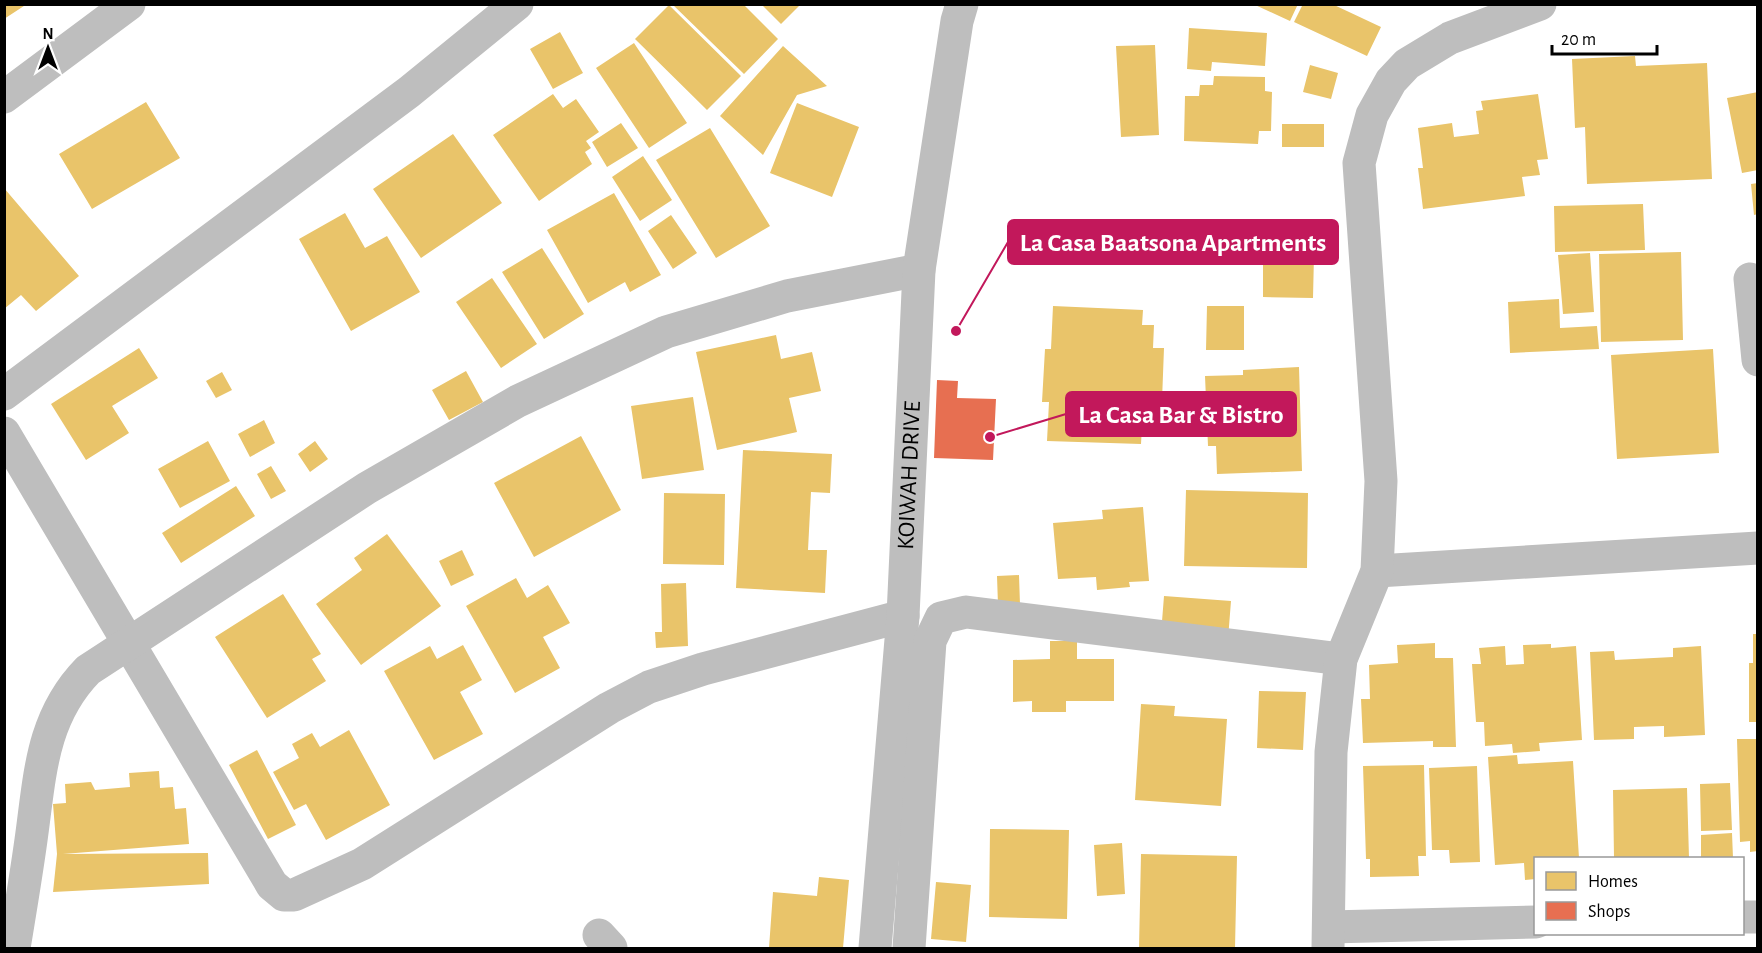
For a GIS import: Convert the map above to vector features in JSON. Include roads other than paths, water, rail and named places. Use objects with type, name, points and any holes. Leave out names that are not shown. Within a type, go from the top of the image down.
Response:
[{"type":"street","points":[[4,97],[129,4]]},
{"type":"street","points":[[4,394],[409,92],[517,4]]},
{"type":"street","name":"KOIWAH DRIVE","points":[[875,948],[903,616],[919,270],[957,21],[962,4]]},
{"type":"street","points":[[1534,922],[1328,938],[1331,752],[1341,659],[1377,571],[1380,534],[1381,481],[1359,163],[1372,115],[1391,81],[1407,64],[1450,38],[1540,4]]},
{"type":"street","points":[[14,948],[40,774],[54,719],[73,686],[88,670],[367,488],[518,401],[666,332],[787,296],[919,270]]},
{"type":"street","points":[[1750,279],[1758,360]]},
{"type":"street","points":[[4,433],[272,885],[284,895],[294,895],[362,864],[599,713],[649,687],[703,669],[903,616]]},
{"type":"street","points":[[1377,571],[1758,548]]},
{"type":"street","points":[[909,948],[930,641],[941,618],[966,612],[1341,659]]},
{"type":"street","points":[[885,828],[917,826]]},
{"type":"place","name":"La Casa Baatsona Apartments","points":[[956,331]]},
{"type":"place","name":"La Casa Bar & Bistro","points":[[990,437]]}]
